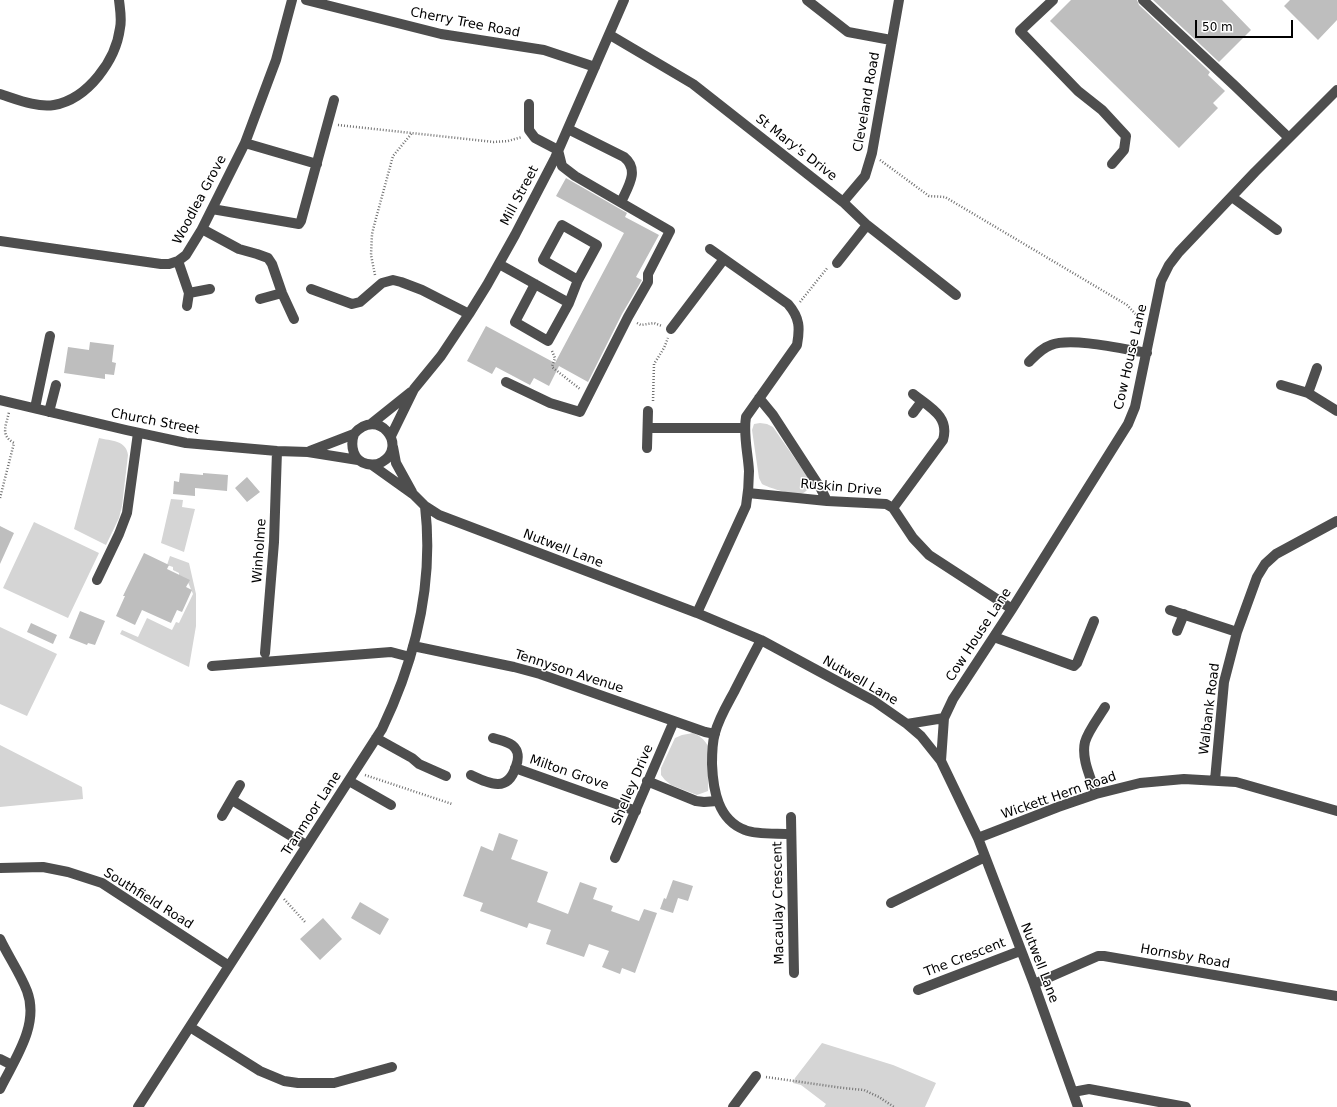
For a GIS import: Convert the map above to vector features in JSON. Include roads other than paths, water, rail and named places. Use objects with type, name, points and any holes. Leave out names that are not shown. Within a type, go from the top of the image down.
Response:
[{"type":"street","points":[[0,94],[35,104],[53,106],[70,101],[87,88],[99,76],[116,46],[120,28],[119,0]]},
{"type":"street","name":"Woodlea Grove","points":[[0,241],[161,264],[178,261],[186,255],[202,229],[245,143],[276,60],[292,0]]},
{"type":"street","name":"Cherry Tree Road","points":[[306,0],[441,34],[544,50],[595,68]]},
{"type":"street","name":"Mill Street","points":[[371,424],[414,389],[441,356],[469,314],[499,264],[568,129],[624,0]]},
{"type":"street","points":[[807,0],[848,32],[891,40]]},
{"type":"street","name":"Cleveland Road","points":[[843,202],[865,176],[872,153],[899,0]]},
{"type":"street","points":[[1053,0],[1020,31],[1078,91],[1102,110],[1126,136],[1124,150],[1112,164]]},
{"type":"street","points":[[1143,0],[1289,138]]},
{"type":"street","name":"St Mary's Drive","points":[[610,35],[693,84],[843,202],[867,225],[956,295]]},
{"type":"street","name":"Cow House Lane","points":[[941,761],[944,718],[953,699],[1012,609],[1128,424],[1135,407],[1161,281],[1169,265],[1179,252],[1337,90]]},
{"type":"street","points":[[212,209],[299,224],[334,100]]},
{"type":"street","points":[[506,382],[550,403],[580,412],[628,317],[648,282],[648,274],[670,231],[575,176],[562,166],[558,150],[535,138],[529,130],[529,104]]},
{"type":"street","points":[[568,129],[624,157],[629,161],[632,173],[631,179],[621,202]]},
{"type":"street","points":[[245,143],[317,164]]},
{"type":"street","points":[[1232,197],[1277,230]]},
{"type":"street","points":[[535,284],[515,322],[548,341],[569,303],[578,280],[597,245],[562,225],[543,260],[578,280]]},
{"type":"street","points":[[837,263],[867,225]]},
{"type":"street","points":[[202,229],[239,249],[268,258],[272,264],[282,293],[294,319]]},
{"type":"street","points":[[697,613],[746,506],[749,471],[744,428],[746,417],[797,345],[799,331],[798,320],[794,311],[788,304],[710,249]]},
{"type":"street","points":[[671,329],[724,259]]},
{"type":"street","points":[[178,261],[189,293],[187,306]]},
{"type":"street","points":[[499,264],[569,303]]},
{"type":"street","points":[[311,289],[352,304],[360,302],[382,283],[394,280],[422,290],[469,314]]},
{"type":"street","points":[[189,293],[210,289]]},
{"type":"street","points":[[260,299],[282,293]]},
{"type":"street","points":[[35,408],[50,336]]},
{"type":"street","points":[[1029,362],[1042,350],[1051,345],[1062,342],[1077,342],[1146,353]]},
{"type":"street","points":[[1308,393],[1317,368]]},
{"type":"street","points":[[49,412],[56,385]]},
{"type":"street","points":[[1281,386],[1308,393],[1337,411]]},
{"type":"street","name":"Mill Street","points":[[392,440],[414,389]]},
{"type":"street","points":[[893,508],[943,440],[945,432],[944,422],[940,416],[913,394]]},
{"type":"street","points":[[759,398],[777,421],[827,500]]},
{"type":"street","name":"Church Street","points":[[0,400],[186,443],[277,451],[308,452],[358,460]]},
{"type":"street","points":[[913,413],[922,401]]},
{"type":"street","points":[[648,411],[648,448]]},
{"type":"street","points":[[365,425],[378,425],[385,428],[392,440],[390,453],[386,459],[379,464],[365,464],[358,460],[354,454],[352,447],[354,434],[365,425]]},
{"type":"street","points":[[648,428],[744,428]]},
{"type":"street","points":[[97,580],[119,534],[127,513],[138,433]]},
{"type":"street","name":"Church Street","points":[[308,452],[354,434]]},
{"type":"street","name":"Nutwell Lane","points":[[392,440],[396,462],[414,495]]},
{"type":"street","name":"Winholme","points":[[265,653],[274,542],[277,451]]},
{"type":"street","name":"Nutwell Lane","points":[[372,465],[439,515],[697,613],[761,640],[874,701],[907,724],[921,736],[941,761],[978,838],[1020,951],[1034,984],[1078,1107]]},
{"type":"street","name":"Ruskin Drive","points":[[748,493],[886,504],[893,508],[913,538],[929,555],[1012,609]]},
{"type":"street","name":"Tranmoor Lane","points":[[138,1107],[356,771],[395,702],[413,646],[425,591],[428,566],[428,544],[425,506]]},
{"type":"street","name":"Walbank Road","points":[[1215,780],[1224,682],[1236,632],[1257,577],[1265,564],[1276,554],[1337,521]]},
{"type":"street","points":[[1170,610],[1236,632]]},
{"type":"street","points":[[1177,631],[1184,614]]},
{"type":"street","points":[[994,637],[1074,666],[1077,663],[1094,621]]},
{"type":"street","name":"Macaulay Crescent","points":[[761,640],[721,715],[715,734],[712,755],[713,782],[717,801],[727,818],[746,831],[791,834]]},
{"type":"street","name":"Tennyson Avenue","points":[[413,646],[514,667],[540,674],[705,732],[715,734]]},
{"type":"street","points":[[212,666],[391,652],[410,657]]},
{"type":"street","points":[[1096,794],[1085,759],[1084,749],[1085,740],[1105,706]]},
{"type":"street","points":[[907,724],[944,718]]},
{"type":"street","name":"Shelley Drive","points":[[615,858],[674,721]]},
{"type":"street","points":[[376,738],[420,764],[446,776]]},
{"type":"street","points":[[471,775],[496,784],[503,783],[513,776],[518,761],[518,754],[515,748],[511,744],[492,738]]},
{"type":"street","name":"Milton Grove","points":[[515,768],[636,810]]},
{"type":"street","name":"Wickett Hern Road","points":[[978,838],[1058,807],[1096,794],[1140,782],[1184,779],[1236,782],[1337,811]]},
{"type":"street","points":[[349,781],[391,805]]},
{"type":"street","points":[[647,781],[696,801],[717,801]]},
{"type":"street","points":[[222,816],[240,785]]},
{"type":"street","points":[[232,800],[306,846]]},
{"type":"street","name":"Macaulay Crescent","points":[[790,817],[794,973]]},
{"type":"street","points":[[891,903],[985,856]]},
{"type":"street","name":"Southfield Road","points":[[0,868],[43,867],[68,872],[102,883],[229,966]]},
{"type":"street","points":[[0,939],[27,992],[30,1009],[28,1032],[0,1089]]},
{"type":"street","name":"The Crescent","points":[[918,990],[1020,951]]},
{"type":"street","name":"Hornsby Road","points":[[1034,984],[1098,956],[1104,956],[1337,996]]},
{"type":"street","points":[[190,1027],[260,1072],[284,1081],[298,1083],[334,1083],[392,1067]]},
{"type":"street","points":[[0,1059],[12,1065]]},
{"type":"street","points":[[733,1107],[756,1076]]},
{"type":"street","points":[[1073,1092],[1089,1089],[1186,1107]]}]
